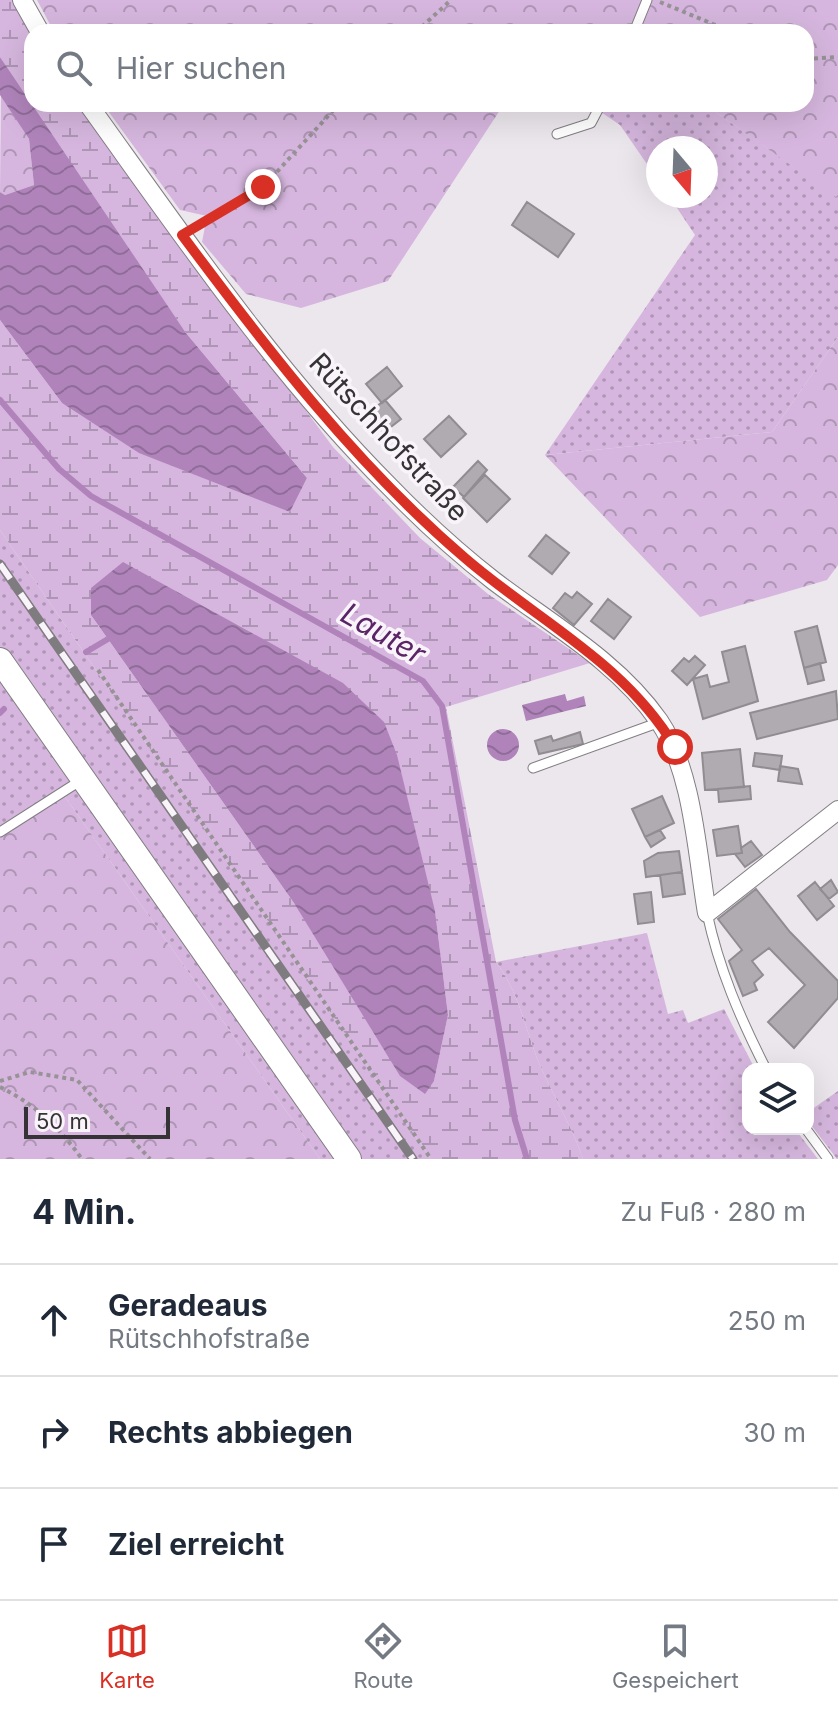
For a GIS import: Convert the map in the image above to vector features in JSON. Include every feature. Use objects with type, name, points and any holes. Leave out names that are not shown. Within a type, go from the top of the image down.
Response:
[{"type":"street","points":[[22,0],[36,24]]},
{"type":"street","name":"Rütschhofstraße","points":[[94,112],[182,235],[341,435],[391,489],[465,558],[602,660],[640,697],[660,722],[675,747],[683,777],[707,913]]},
{"type":"street","points":[[0,660],[349,1159]]},
{"type":"street","points":[[707,913],[838,810]]},
{"type":"lane","points":[[637,24],[647,0]]},
{"type":"lane","points":[[557,134],[591,123],[597,112]]},
{"type":"lane","points":[[533,768],[660,722]]},
{"type":"lane","points":[[0,832],[83,779]]},
{"type":"lane","points":[[707,913],[723,974],[763,1063]]},
{"type":"lane","points":[[810,1135],[828,1159]]},
{"type":"path","points":[[425,24],[451,0]]},
{"type":"path","points":[[656,0],[713,24]]},
{"type":"path","points":[[814,58],[838,57]]},
{"type":"path","points":[[182,235],[263,187],[332,112]]},
{"type":"path","points":[[98,670],[431,1159]]},
{"type":"path","points":[[0,1084],[30,1072],[77,1080],[150,1159]]},
{"type":"path","points":[[0,1084],[31,1102],[61,1129],[82,1159]]},
{"type":"green space","points":[[0,0],[12,0],[25,24],[24,95],[0,57]]},
{"type":"green space","points":[[37,0],[838,0],[838,194],[836,197],[715,112],[814,112],[814,24],[50,24]]},
{"type":"green space","points":[[1,95],[29,139],[34,185],[5,195],[0,192]]},
{"type":"green space","points":[[35,112],[84,112],[333,447],[420,538],[488,594],[590,663],[446,707],[496,962],[515,996],[537,1058],[583,1159],[431,1159],[0,530],[0,320],[62,403],[290,512],[307,478],[186,333]],"holes":[[[91,615],[435,911],[448,1015],[434,1081],[294,903]]]},
{"type":"green space","points":[[109,112],[499,112],[388,281],[301,308],[246,294],[202,242],[207,216],[180,210]]},
{"type":"green space","points":[[601,112],[715,112],[836,196],[838,194],[838,337],[772,432],[545,455],[695,235],[677,208],[718,208],[718,136],[646,136],[646,163],[620,125]]},
{"type":"green space","points":[[838,337],[838,565],[827,580],[700,617],[545,455],[772,432]]},
{"type":"green space","points":[[0,530],[431,1159],[320,1159],[63,794],[0,835]]},
{"type":"green space","points":[[63,794],[320,1159],[0,1159],[0,835]]},
{"type":"green space","points":[[647,933],[668,1014],[683,1010],[688,1023],[724,1009],[752,1063],[742,1063],[742,1135],[800,1135],[818,1159],[583,1159],[537,1058],[515,996],[496,962]]},
{"type":"green space","points":[[838,1091],[838,1159],[814,1129],[814,1108]]},
{"type":"water","points":[[0,57],[24,93],[24,112],[37,112],[186,333],[307,478],[290,512],[139,453],[62,403],[0,320],[0,192],[5,195],[34,185],[29,139],[0,95]]},
{"type":"water","points":[[123,562],[343,683],[384,722],[397,755],[435,911],[448,1015],[434,1081],[425,1094],[400,1076],[294,903],[91,615],[91,588]]},
{"type":"water","points":[[565,694],[567,701],[584,696],[586,706],[526,721],[522,705]]},
{"type":"water","points":[[503,729],[514,734],[519,745],[514,756],[503,761],[492,756],[487,745],[492,734]]},
{"type":"building","points":[[527,202],[574,234],[558,257],[512,225]]},
{"type":"building","points":[[387,367],[402,386],[382,403],[366,384]]},
{"type":"building","points":[[385,400],[401,419],[383,433],[367,414]]},
{"type":"building","points":[[449,416],[466,434],[441,457],[424,439]]},
{"type":"building","points":[[478,461],[487,470],[464,497],[453,487]]},
{"type":"building","points":[[485,475],[510,499],[487,522],[463,498]]},
{"type":"building","points":[[546,535],[569,553],[552,574],[529,556]]},
{"type":"building","points":[[577,592],[592,604],[574,625],[553,608],[565,593],[572,598]]},
{"type":"building","points":[[608,599],[631,617],[614,639],[591,621]]},
{"type":"building","points":[[817,626],[826,662],[804,668],[795,632]]},
{"type":"building","points":[[745,646],[758,701],[703,719],[693,679],[707,675],[710,687],[729,682],[722,652]]},
{"type":"building","points":[[695,656],[705,665],[687,685],[672,671],[684,658],[689,662]]},
{"type":"building","points":[[820,663],[824,680],[808,684],[804,668]]},
{"type":"building","points":[[836,691],[838,719],[757,739],[750,713]]},
{"type":"building","points":[[580,732],[583,744],[539,754],[535,741],[551,736],[553,741]]},
{"type":"building","points":[[740,749],[744,787],[705,790],[702,753]]},
{"type":"building","points":[[755,753],[782,756],[780,770],[753,766]]},
{"type":"building","points":[[780,766],[798,769],[802,784],[778,781]]},
{"type":"building","points":[[750,786],[751,799],[719,802],[718,789]]},
{"type":"building","points":[[662,796],[674,823],[645,837],[632,809]]},
{"type":"building","points":[[738,826],[742,853],[717,856],[713,830]]},
{"type":"building","points":[[660,830],[665,838],[651,847],[645,837]]},
{"type":"building","points":[[751,841],[762,855],[745,867],[735,854],[742,853],[741,848]]},
{"type":"building","points":[[679,851],[682,872],[646,877],[644,861],[658,853]]},
{"type":"building","points":[[682,872],[685,894],[663,897],[660,875]]},
{"type":"building","points":[[831,880],[838,892],[829,899],[820,889]]},
{"type":"building","points":[[815,882],[834,906],[817,920],[798,896]]},
{"type":"building","points":[[756,889],[790,932],[838,981],[838,998],[794,1048],[768,1022],[805,985],[769,948],[752,961],[763,975],[754,983],[757,990],[743,996],[729,961],[742,950],[718,919]]},
{"type":"building","points":[[651,892],[654,922],[638,924],[634,894]]},
{"type":"waterway","name":"Lauter","points":[[0,400],[59,469],[91,496],[423,681],[442,706],[515,1120],[527,1159]]},
{"type":"waterway","points":[[86,652],[108,639]]},
{"type":"waterway","points":[[0,713],[4,709]]},
{"type":"railway","points":[[0,564],[413,1159]]},
{"type":"route","points":[[263,187],[182,235],[341,435],[391,489],[465,558],[602,660],[640,697],[675,747]]}]
